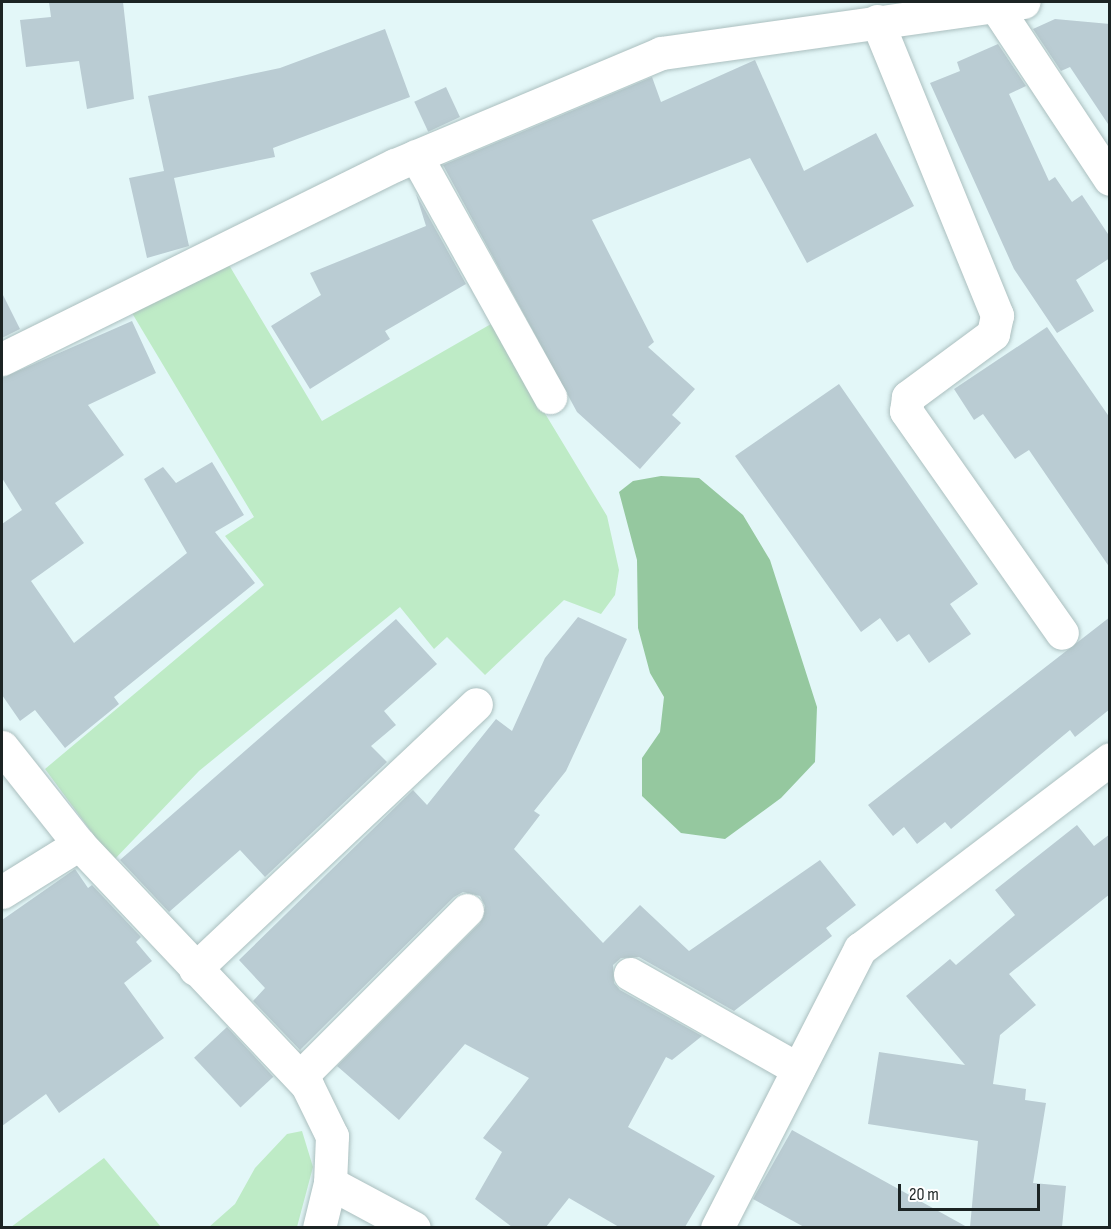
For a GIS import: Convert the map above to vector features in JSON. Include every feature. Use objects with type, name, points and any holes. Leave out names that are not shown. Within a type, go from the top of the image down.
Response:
[{"type":"street","points":[[2,359],[416,156],[661,53],[1009,4],[1110,179]]},
{"type":"street","points":[[877,21],[997,315],[993,334],[908,397],[906,411],[1062,633]]},
{"type":"street","points":[[416,156],[550,397]]},
{"type":"street","points":[[195,969],[476,705]]},
{"type":"street","points":[[2,747],[78,844],[300,1077],[332,1136],[330,1183],[319,1227]]},
{"type":"street","points":[[717,1227],[860,949],[1110,759]]},
{"type":"street","points":[[2,892],[78,844]]},
{"type":"street","points":[[300,1077],[467,910]]},
{"type":"street","points":[[630,974],[798,1069]]},
{"type":"street","points":[[330,1183],[414,1227]]},
{"type":"green space","points":[[226,260],[322,421],[491,324],[607,516],[619,570],[615,595],[601,614],[564,600],[485,675],[447,637],[434,649],[400,607],[199,771],[113,861],[45,769],[264,585],[225,536],[254,517],[129,308]]},
{"type":"green space","points":[[661,476],[699,478],[743,515],[770,560],[817,707],[815,762],[781,798],[725,839],[681,833],[642,796],[642,758],[660,732],[664,697],[650,673],[638,628],[637,560],[619,492],[633,481]]},
{"type":"green space","points":[[302,1131],[313,1167],[297,1227],[209,1227],[235,1204],[255,1168],[287,1134]]},
{"type":"green space","points":[[104,1158],[161,1227],[11,1227]]},
{"type":"building","points":[[49,2],[123,2],[134,99],[87,109],[79,61],[26,67],[20,20],[51,17]]},
{"type":"building","points":[[1055,19],[1110,24],[1110,127],[1070,67],[1061,71],[1033,29]]},
{"type":"building","points":[[385,29],[410,97],[273,148],[275,157],[174,178],[189,246],[147,258],[129,178],[164,171],[148,96],[280,68]]},
{"type":"building","points":[[998,44],[1026,86],[1009,94],[1049,181],[1055,177],[1072,202],[1082,195],[1110,237],[1110,258],[1076,280],[1094,311],[1057,333],[1014,269],[930,83],[960,71],[957,62]]},
{"type":"building","points":[[755,60],[804,171],[876,133],[914,206],[807,263],[750,158],[592,220],[654,342],[648,347],[695,389],[672,415],[681,423],[640,469],[577,412],[443,165],[652,77],[661,102]]},
{"type":"building","points":[[446,87],[460,117],[428,132],[414,102]]},
{"type":"building","points":[[416,194],[466,284],[385,331],[390,339],[310,389],[271,326],[321,295],[310,273],[426,226]]},
{"type":"building","points":[[2,293],[20,329],[2,338]]},
{"type":"building","points":[[132,321],[156,373],[88,405],[124,455],[55,503],[84,543],[31,581],[74,643],[187,553],[144,479],[163,467],[176,483],[212,462],[244,515],[215,532],[255,583],[114,697],[119,704],[65,748],[35,710],[20,721],[2,695],[2,524],[22,510],[2,478],[2,378]]},
{"type":"building","points":[[1047,327],[1110,418],[1110,568],[1029,450],[1015,459],[983,414],[974,420],[954,389]]},
{"type":"building","points":[[839,384],[978,584],[950,604],[971,634],[929,663],[909,634],[897,642],[880,618],[861,632],[735,456]]},
{"type":"building","points":[[578,617],[627,639],[566,771],[534,811],[540,815],[514,849],[603,943],[640,905],[689,951],[820,860],[856,905],[826,928],[832,936],[734,1011],[639,957],[621,958],[613,965],[614,983],[620,990],[702,1036],[672,1060],[666,1057],[628,1127],[715,1176],[685,1227],[619,1227],[569,1198],[546,1227],[512,1227],[475,1199],[502,1152],[483,1138],[529,1078],[465,1044],[399,1120],[337,1066],[480,923],[485,906],[480,896],[463,892],[454,897],[300,1050],[253,1001],[265,988],[239,960],[413,790],[427,805],[496,719],[512,731],[545,658]]},
{"type":"building","points":[[1110,617],[1110,709],[1075,737],[1070,730],[951,829],[945,822],[917,844],[904,827],[893,836],[868,805]]},
{"type":"building","points":[[396,619],[437,664],[384,711],[396,725],[371,746],[387,762],[265,877],[240,850],[169,912],[120,860]]},
{"type":"building","points":[[1077,825],[1094,846],[1110,834],[1110,894],[1009,974],[1036,1005],[1000,1035],[993,1084],[1026,1089],[1025,1100],[1046,1103],[1033,1183],[1066,1186],[1062,1227],[970,1227],[978,1141],[868,1124],[879,1052],[965,1065],[906,996],[950,959],[956,965],[1015,915],[995,890]]},
{"type":"building","points":[[75,869],[88,888],[92,885],[141,937],[136,942],[152,961],[124,983],[164,1038],[59,1113],[46,1094],[2,1126],[2,920]]},
{"type":"building","points":[[227,1027],[273,1077],[240,1107],[194,1058]]},
{"type":"building","points":[[792,1130],[967,1227],[804,1227],[753,1199]]}]
